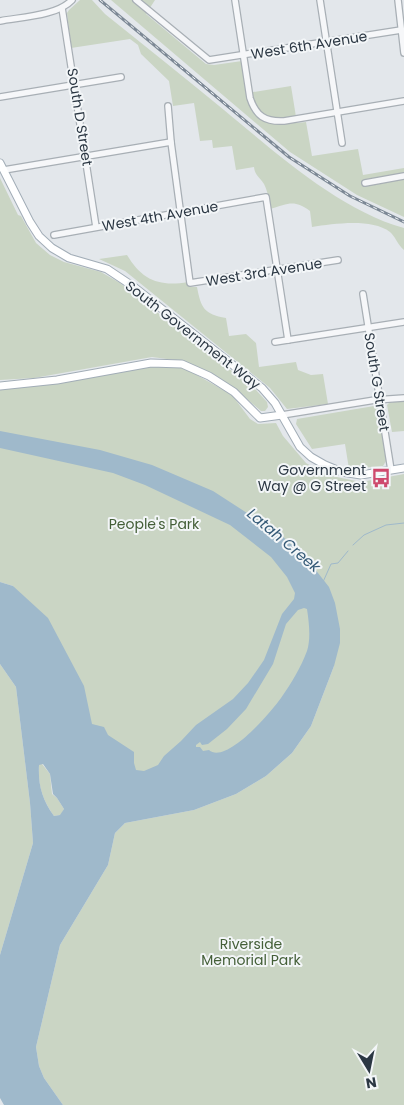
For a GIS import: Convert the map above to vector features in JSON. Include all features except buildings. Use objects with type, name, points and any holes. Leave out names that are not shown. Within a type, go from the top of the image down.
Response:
[{"type":"main road","name":"South Government Way","points":[[0,163],[30,222],[45,242],[61,255],[107,269],[134,286],[262,388],[275,403],[300,446],[311,457],[325,466],[342,472],[362,475],[404,468]]},
{"type":"main road","points":[[0,386],[50,381],[166,362],[182,364],[222,384],[234,392],[260,418],[282,415]]},
{"type":"street","points":[[0,21],[51,12],[62,8],[72,0]]},
{"type":"street","name":"West 6th Avenue","points":[[136,0],[209,60],[401,30]]},
{"type":"street","points":[[234,0],[250,98],[254,108],[263,117],[275,122],[284,121],[404,101]]},
{"type":"street","points":[[320,0],[342,143]]},
{"type":"street","points":[[398,0],[404,53]]},
{"type":"street","name":"South D Street","points":[[62,8],[96,227]]},
{"type":"street","points":[[0,97],[121,77]]},
{"type":"street","points":[[168,106],[180,212]]},
{"type":"street","points":[[4,170],[171,142]]},
{"type":"street","points":[[365,183],[404,176]]},
{"type":"street","name":"West 4th Avenue","points":[[54,235],[266,197],[277,270]]},
{"type":"street","name":"West 3rd Avenue","points":[[180,212],[190,284],[338,260]]},
{"type":"street","points":[[277,270],[288,340]]},
{"type":"street","name":"South G Street","points":[[363,294],[391,470]]},
{"type":"street","points":[[275,342],[404,322]]},
{"type":"street","points":[[282,415],[404,398]]},
{"type":"green space","points":[[80,0],[92,0],[105,14],[264,144],[309,178],[356,208],[404,228],[404,250],[390,232],[373,225],[352,223],[312,227],[310,211],[300,205],[286,204],[270,209],[265,187],[254,167],[236,170],[232,146],[213,148],[212,140],[200,141],[194,103],[173,106],[169,81],[141,54],[138,45],[130,39],[71,48],[67,13]]},
{"type":"green space","points":[[111,0],[155,0],[146,14],[206,64],[214,65],[242,61],[247,93],[291,86],[297,123],[306,122],[312,156],[358,149],[363,175],[404,168],[404,217],[357,195],[290,152]]},
{"type":"green space","points":[[0,178],[18,215],[21,216],[36,243],[50,255],[64,262],[101,272],[120,283],[256,390],[267,402],[268,407],[265,411],[261,411],[235,389],[182,361],[152,357],[34,378],[0,380]]},
{"type":"green space","points":[[127,255],[145,276],[152,280],[168,283],[188,282],[189,287],[197,287],[200,300],[205,309],[208,312],[226,318],[229,336],[246,334],[256,343],[259,367],[296,362],[298,370],[311,375],[323,374],[328,404],[287,409],[270,388],[125,271],[99,259]]},
{"type":"green space","points":[[154,365],[181,366],[232,395],[250,419],[258,424],[276,423],[283,436],[306,463],[327,475],[361,482],[404,474],[404,1105],[63,1105],[44,1078],[39,1066],[36,1047],[60,945],[108,865],[115,833],[125,823],[194,810],[236,794],[266,776],[292,753],[311,726],[334,666],[318,587],[295,740],[109,807],[13,586],[0,582],[0,389]]},
{"type":"green space","points":[[404,400],[404,431],[392,432],[387,405]]},
{"type":"green space","points":[[374,406],[378,409],[386,461],[383,466],[349,469],[345,444],[312,449],[296,424],[297,419]]},
{"type":"green space","points":[[0,664],[16,687],[33,843],[0,955]]},
{"type":"green space","points":[[39,764],[42,764],[50,774],[52,794],[64,809],[61,815],[54,816],[46,803],[40,785]]},
{"type":"water","name":"Latah Creek","points":[[0,431],[100,450],[152,465],[213,491],[281,535],[307,559],[329,587],[335,603],[340,629],[340,643],[334,666],[311,726],[292,753],[266,776],[236,794],[194,810],[125,823],[115,833],[108,865],[60,945],[36,1047],[39,1066],[44,1078],[63,1105],[4,1105],[0,1098],[0,955],[33,843],[16,687],[0,664],[0,582],[13,586],[48,618],[84,686],[92,724],[104,727],[108,735],[134,752],[136,770],[144,771],[158,765],[164,756],[196,725],[233,699],[248,683],[264,660],[282,614],[294,599],[295,593],[287,577],[271,557],[230,525],[145,485],[113,473],[0,448]],"holes":[[[307,609],[309,625],[307,651],[296,675],[276,705],[248,735],[226,750],[217,753],[209,750],[203,751],[200,747],[196,747],[200,742],[202,745],[208,744],[227,729],[246,709],[273,664],[286,624],[298,610]],[[43,764],[50,774],[53,794],[64,809],[60,815],[54,816],[46,804],[39,779],[39,765]]]},
{"type":"waterway","points":[[353,545],[364,535],[386,525],[404,523]]},
{"type":"waterway","name":"Latah Creek","points":[[323,582],[331,564],[338,563],[348,551]]},
{"type":"railway","points":[[100,0],[289,157],[350,196],[404,222]]},
{"type":"place","name":"Government Way @ G Street","points":[[381,478]]},
{"type":"park label","name":"People's Park","points":[[154,524]]},
{"type":"park label","name":"Riverside Memorial Park","points":[[251,952]]}]
